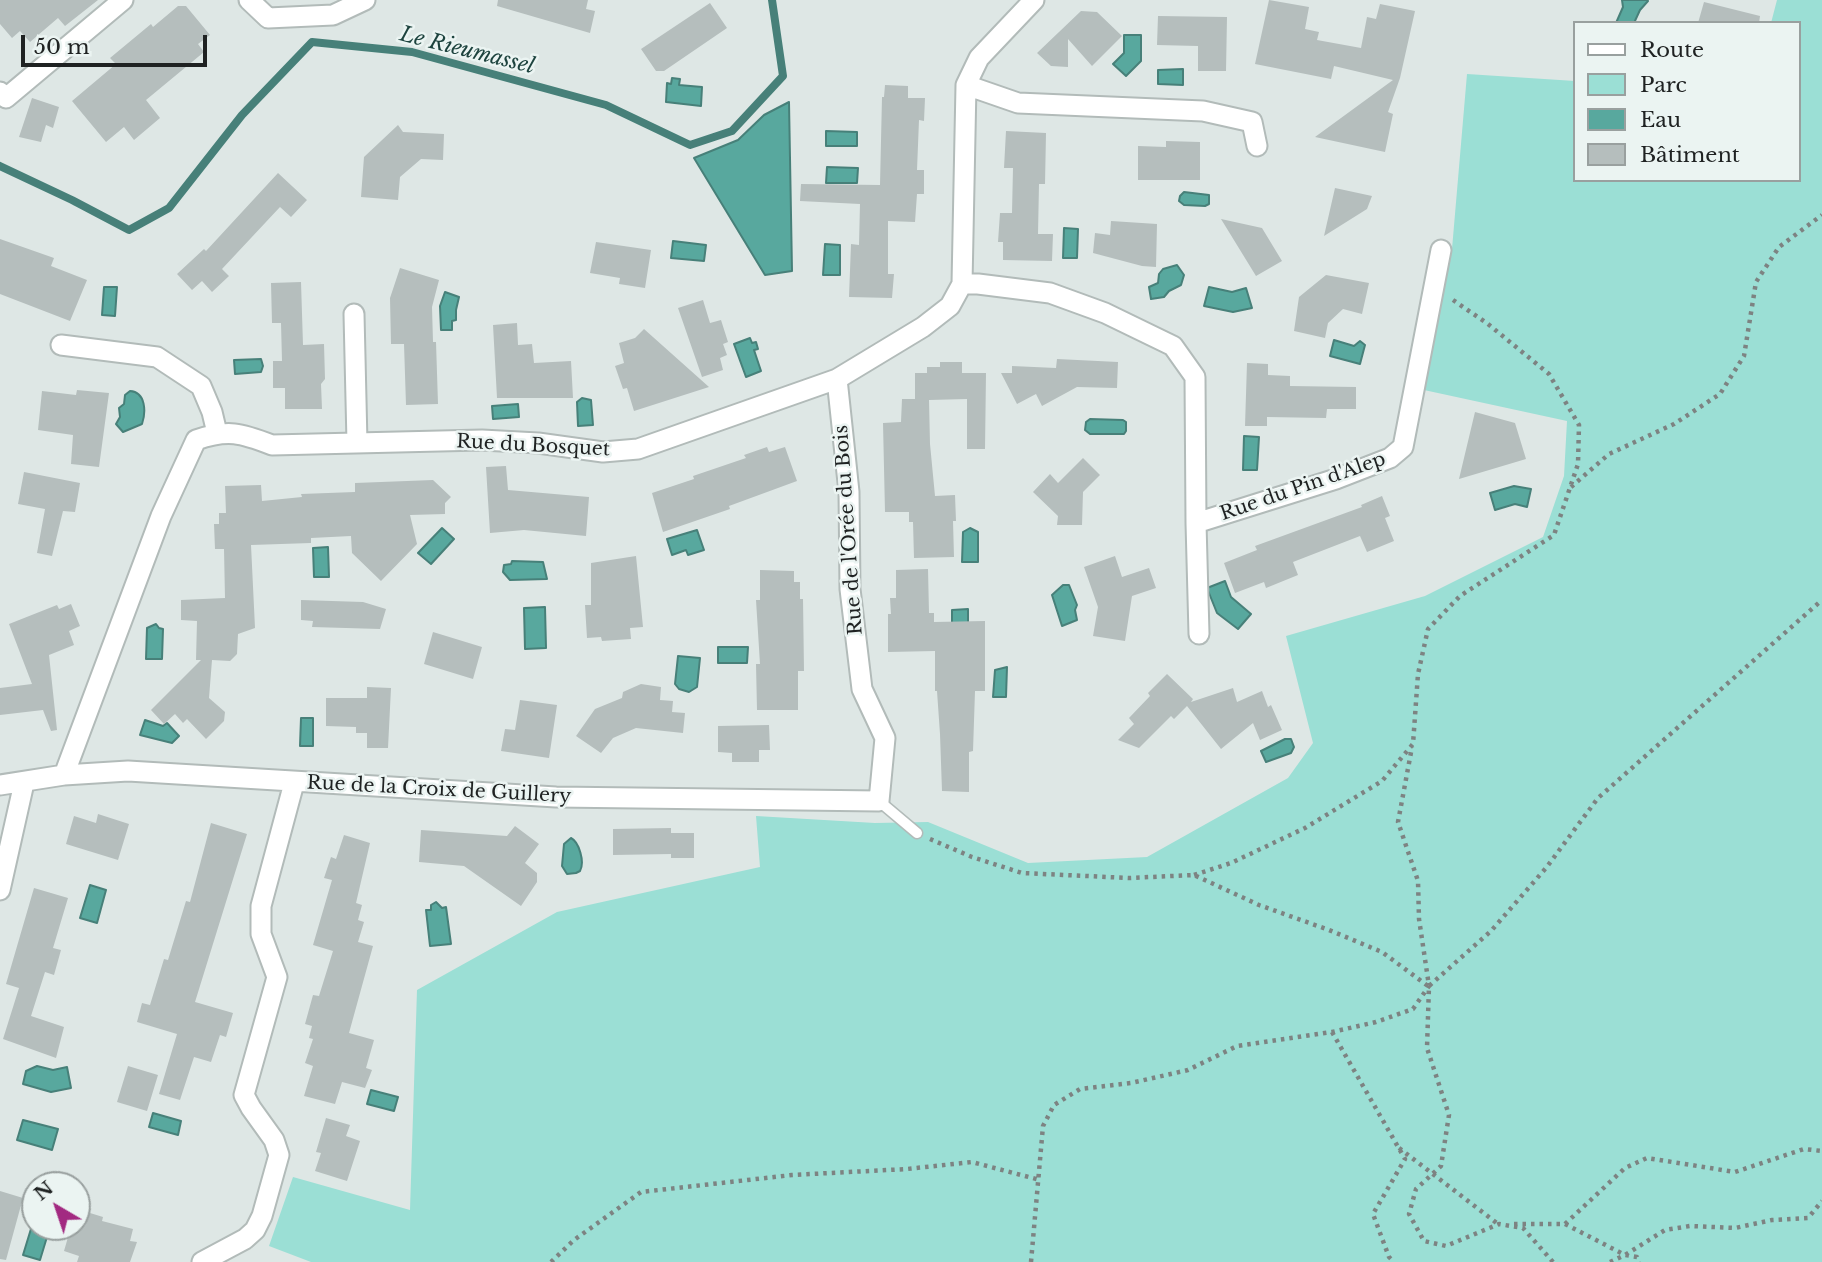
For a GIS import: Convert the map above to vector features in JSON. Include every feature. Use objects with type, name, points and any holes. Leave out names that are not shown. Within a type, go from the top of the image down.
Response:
[{"type":"street","points":[[0,92],[6,98],[123,0]]},
{"type":"street","points":[[249,0],[268,19],[333,15],[365,0]]},
{"type":"street","points":[[962,284],[966,85],[979,58],[1034,0]]},
{"type":"street","points":[[966,85],[1018,103],[1203,111],[1252,121],[1257,146]]},
{"type":"street","name":"Rue du Pin d'Alep","points":[[962,284],[1050,293],[1105,313],[1173,346],[1195,377],[1196,523],[1336,479],[1390,458],[1403,447],[1441,250]]},
{"type":"street","name":"Rue du Bosquet","points":[[217,433],[245,435],[272,445],[482,440],[538,443],[603,452],[638,449],[836,379],[923,327],[950,306],[962,284]]},
{"type":"street","points":[[354,314],[358,443]]},
{"type":"street","points":[[61,345],[156,357],[201,386],[217,433],[196,440],[161,516],[64,775]]},
{"type":"street","name":"Rue de l'Orée du Bois","points":[[836,379],[849,492],[850,589],[862,689],[885,738],[880,801]]},
{"type":"street","points":[[1196,523],[1199,634]]},
{"type":"street","name":"Rue de la Croix de Guillery","points":[[0,785],[64,775],[128,771],[556,797],[880,801]]},
{"type":"street","points":[[0,890],[24,783]]},
{"type":"street","points":[[202,1262],[245,1239],[255,1230],[262,1216],[279,1155],[274,1140],[244,1095],[276,977],[261,934],[261,906],[293,783]]},
{"type":"lane","points":[[880,801],[917,833]]},
{"type":"path","points":[[1571,488],[1609,454],[1674,424],[1720,394],[1744,356],[1756,282],[1779,247],[1822,215]]},
{"type":"path","points":[[1432,296],[1457,301],[1549,374],[1579,425],[1578,464],[1554,536],[1460,596],[1428,629],[1418,674],[1413,744],[1398,822],[1418,881],[1419,919],[1429,986],[1427,1048],[1449,1115],[1441,1166],[1416,1189],[1409,1214],[1424,1241],[1446,1246],[1499,1224],[1565,1224],[1625,1255],[1637,1257],[1639,1262]]},
{"type":"path","points":[[1031,1262],[1044,1126],[1054,1105],[1080,1089],[1132,1083],[1188,1070],[1237,1046],[1332,1032],[1377,1022],[1413,1009],[1429,986],[1491,931],[1546,868],[1598,798],[1822,600]]},
{"type":"path","points":[[917,833],[972,857],[1022,873],[1129,878],[1194,875],[1231,863],[1305,828],[1382,781],[1413,744]]},
{"type":"path","points":[[1194,875],[1259,905],[1382,952],[1429,986]]},
{"type":"path","points":[[1332,1032],[1405,1158],[1373,1214],[1389,1257],[1394,1262]]},
{"type":"path","points":[[1399,1148],[1499,1224],[1523,1228],[1553,1262]]},
{"type":"path","points":[[1565,1224],[1625,1168],[1647,1158],[1735,1172],[1804,1149],[1822,1151]]},
{"type":"path","points":[[551,1262],[574,1240],[641,1192],[792,1175],[907,1169],[972,1161],[1040,1180]]},
{"type":"path","points":[[1610,1262],[1665,1230],[1690,1226],[1735,1228],[1772,1220],[1808,1218],[1822,1201]]},
{"type":"green space","points":[[1777,0],[1822,0],[1822,1262],[311,1262],[269,1246],[293,1177],[410,1210],[417,990],[557,912],[760,867],[756,816],[875,823],[928,822],[1028,863],[1147,857],[1288,778],[1313,743],[1286,636],[1425,596],[1543,537],[1564,476],[1567,421],[1424,390],[1452,249],[1467,74],[1574,81],[1574,182],[1801,182],[1801,21],[1772,21]]},
{"type":"water","points":[[1622,0],[1648,1],[1635,21],[1617,21],[1623,7]]},
{"type":"water","points":[[1124,35],[1141,35],[1141,61],[1126,76],[1113,64],[1124,53]]},
{"type":"water","points":[[1183,69],[1183,85],[1158,84],[1158,70]]},
{"type":"water","points":[[672,78],[680,79],[679,85],[702,87],[701,106],[666,102],[667,83],[671,84]]},
{"type":"water","points":[[789,102],[792,271],[765,275],[694,158],[738,140],[764,115]]},
{"type":"water","points":[[826,131],[857,132],[857,146],[826,146]]},
{"type":"water","points":[[827,167],[858,168],[857,183],[826,183]]},
{"type":"water","points":[[1184,192],[1209,195],[1209,204],[1184,205],[1179,201]]},
{"type":"water","points":[[1064,228],[1078,229],[1077,258],[1063,258]]},
{"type":"water","points":[[673,241],[706,245],[704,261],[671,258]]},
{"type":"water","points":[[825,244],[840,245],[840,275],[823,275]]},
{"type":"water","points":[[1177,265],[1184,275],[1181,285],[1164,297],[1151,299],[1149,287],[1158,283],[1163,269]]},
{"type":"water","points":[[104,287],[117,287],[115,316],[102,315]]},
{"type":"water","points":[[1209,287],[1232,292],[1246,288],[1252,308],[1233,312],[1204,306]]},
{"type":"water","points":[[445,292],[459,297],[452,330],[441,330],[440,306]]},
{"type":"water","points":[[750,338],[752,343],[756,342],[758,349],[754,350],[761,371],[746,377],[734,344]]},
{"type":"water","points":[[1334,340],[1354,346],[1360,341],[1365,345],[1360,364],[1330,356]]},
{"type":"water","points":[[261,359],[261,372],[235,374],[234,360]]},
{"type":"water","points":[[130,391],[142,399],[143,419],[142,424],[123,432],[116,424],[120,417],[119,408]]},
{"type":"water","points":[[582,398],[591,400],[593,425],[578,426],[577,402]]},
{"type":"water","points":[[518,404],[519,417],[493,419],[492,406]]},
{"type":"water","points":[[1090,419],[1123,420],[1126,422],[1126,431],[1124,434],[1090,434],[1085,430],[1086,422]]},
{"type":"water","points":[[1244,436],[1259,437],[1257,470],[1243,470]]},
{"type":"water","points":[[1514,486],[1531,489],[1527,507],[1515,504],[1495,510],[1490,493]]},
{"type":"water","points":[[442,528],[454,539],[431,564],[418,553]]},
{"type":"water","points":[[970,528],[978,532],[978,562],[962,562],[963,532]]},
{"type":"water","points":[[697,530],[704,550],[688,555],[686,550],[672,555],[667,539]]},
{"type":"water","points":[[328,547],[329,577],[314,577],[313,548]]},
{"type":"water","points":[[512,561],[543,562],[547,579],[510,580],[503,572],[504,565],[511,564]]},
{"type":"water","points":[[1225,581],[1231,597],[1251,614],[1238,629],[1217,613],[1207,588]]},
{"type":"water","points":[[1063,585],[1069,585],[1077,605],[1077,620],[1062,626],[1052,595]]},
{"type":"water","points":[[545,607],[546,648],[525,649],[524,608]]},
{"type":"water","points":[[968,609],[968,639],[952,639],[952,610]]},
{"type":"water","points":[[156,624],[163,629],[162,659],[146,659],[147,628]]},
{"type":"water","points":[[718,647],[748,647],[747,663],[718,663]]},
{"type":"water","points":[[678,656],[700,658],[697,687],[689,692],[679,689],[675,684]]},
{"type":"water","points":[[1007,667],[1006,697],[993,697],[995,670]]},
{"type":"water","points":[[301,718],[313,718],[313,746],[300,746]]},
{"type":"water","points":[[145,720],[163,726],[167,723],[179,736],[172,743],[140,735]]},
{"type":"water","points":[[1285,739],[1291,739],[1294,747],[1291,753],[1266,762],[1261,751]]},
{"type":"water","points":[[571,838],[579,848],[581,867],[576,873],[567,874],[562,866],[564,844]]},
{"type":"water","points":[[90,885],[106,890],[97,923],[80,918]]},
{"type":"water","points":[[436,902],[442,908],[446,907],[451,944],[430,946],[426,910],[431,910],[431,905]]},
{"type":"water","points":[[37,1066],[53,1070],[67,1067],[71,1088],[51,1092],[23,1084],[26,1071]]},
{"type":"water","points":[[371,1090],[398,1097],[394,1111],[367,1104]]},
{"type":"water","points":[[153,1113],[181,1121],[178,1135],[149,1127]]},
{"type":"water","points":[[23,1120],[58,1129],[52,1150],[17,1140]]},
{"type":"water","points":[[27,1241],[46,1241],[40,1260],[23,1255]]},
{"type":"building","points":[[0,0],[98,0],[65,26],[58,18],[30,42],[20,31],[12,38],[0,24]]},
{"type":"building","points":[[498,0],[588,0],[586,9],[595,11],[590,33],[497,6]]},
{"type":"building","points":[[1269,0],[1309,7],[1305,29],[1319,32],[1317,40],[1361,48],[1367,17],[1376,19],[1380,4],[1415,11],[1400,78],[1388,112],[1393,114],[1385,152],[1315,137],[1393,80],[1334,66],[1331,79],[1255,64]]},
{"type":"building","points":[[1704,2],[1760,16],[1759,21],[1699,21]]},
{"type":"building","points":[[710,3],[727,28],[664,71],[656,71],[641,49]]},
{"type":"building","points":[[178,6],[186,6],[210,35],[198,44],[204,52],[146,100],[160,118],[134,140],[124,127],[106,142],[72,101],[116,64],[110,58],[151,24],[153,27]]},
{"type":"building","points":[[1081,11],[1097,12],[1122,36],[1092,66],[1068,39],[1068,67],[1051,66],[1037,53]]},
{"type":"building","points":[[1158,16],[1227,17],[1226,71],[1198,71],[1198,46],[1157,45]]},
{"type":"building","points":[[885,85],[908,86],[908,98],[925,98],[924,121],[919,120],[917,170],[924,170],[924,194],[917,194],[915,222],[888,221],[888,274],[894,274],[892,298],[849,297],[851,244],[859,245],[860,204],[800,201],[801,184],[880,185],[882,97]]},
{"type":"building","points":[[32,98],[59,107],[53,128],[46,125],[41,142],[19,137]]},
{"type":"building","points":[[398,125],[403,132],[444,134],[443,160],[421,159],[400,177],[398,200],[361,197],[364,157]]},
{"type":"building","points":[[1006,131],[1046,133],[1045,184],[1039,184],[1038,234],[1053,234],[1052,261],[1003,260],[1003,242],[998,242],[1000,213],[1012,213],[1013,168],[1004,168]]},
{"type":"building","points":[[1166,141],[1200,142],[1200,180],[1138,180],[1138,146],[1166,147]]},
{"type":"building","points":[[278,173],[307,200],[291,217],[280,207],[222,269],[229,276],[212,292],[202,281],[192,290],[177,274],[204,249],[206,251]]},
{"type":"building","points":[[1335,188],[1372,196],[1367,209],[1324,236]]},
{"type":"building","points":[[1221,219],[1262,228],[1282,261],[1256,276]]},
{"type":"building","points":[[1111,221],[1157,224],[1156,267],[1093,253],[1095,233],[1110,235]]},
{"type":"building","points":[[0,239],[54,258],[51,266],[87,280],[70,321],[0,294]]},
{"type":"building","points":[[596,242],[651,250],[645,288],[619,284],[620,278],[590,273]]},
{"type":"building","points":[[400,268],[439,280],[432,307],[438,404],[406,405],[404,344],[391,344],[390,298]]},
{"type":"building","points":[[1326,275],[1369,283],[1362,314],[1343,309],[1328,323],[1325,338],[1294,331],[1299,297]]},
{"type":"building","points":[[301,282],[303,345],[324,344],[322,409],[285,409],[285,388],[273,388],[273,361],[282,361],[281,323],[272,323],[271,283]]},
{"type":"building","points":[[703,300],[710,323],[721,320],[728,342],[723,344],[727,355],[720,358],[723,370],[702,377],[678,308]]},
{"type":"building","points":[[517,323],[518,345],[532,344],[534,363],[571,361],[573,398],[497,398],[493,325]]},
{"type":"building","points":[[644,329],[709,387],[634,411],[627,388],[623,389],[615,366],[624,363],[619,343],[635,338]]},
{"type":"building","points":[[1057,359],[1118,362],[1117,388],[1077,387],[1042,406],[1036,394],[1017,404],[1001,373],[1012,373],[1012,366],[1056,368]]},
{"type":"building","points":[[940,362],[962,362],[962,373],[986,373],[985,449],[967,449],[967,399],[929,400],[935,496],[955,495],[954,557],[914,558],[913,522],[909,522],[909,512],[885,512],[883,423],[901,422],[902,399],[915,399],[915,373],[927,373],[927,367],[940,367]]},
{"type":"building","points":[[1247,363],[1268,364],[1268,375],[1290,376],[1290,386],[1356,387],[1356,409],[1327,409],[1326,418],[1267,417],[1267,426],[1245,426]]},
{"type":"building","points":[[77,390],[109,393],[99,467],[71,464],[73,435],[38,430],[42,391],[76,395]]},
{"type":"building","points":[[1475,412],[1515,423],[1526,459],[1459,479]]},
{"type":"building","points":[[767,447],[769,452],[785,447],[797,481],[729,506],[730,509],[663,532],[652,493],[694,479],[693,476],[746,458],[744,455]]},
{"type":"building","points":[[1083,458],[1100,475],[1083,492],[1082,525],[1057,525],[1058,516],[1033,492],[1050,474],[1058,483]]},
{"type":"building","points":[[506,466],[508,490],[589,497],[586,536],[524,530],[490,533],[486,467]]},
{"type":"building","points":[[24,472],[80,483],[75,512],[63,511],[52,556],[37,553],[45,509],[18,504]]},
{"type":"building","points":[[433,480],[451,497],[445,503],[445,514],[410,515],[417,544],[381,581],[352,553],[351,536],[311,538],[311,543],[251,545],[255,628],[238,634],[237,654],[230,661],[212,660],[209,698],[225,712],[224,721],[206,739],[187,719],[183,723],[175,714],[164,724],[151,710],[201,660],[196,660],[197,621],[181,620],[181,600],[225,598],[224,549],[215,549],[214,524],[219,524],[219,513],[226,513],[225,486],[261,485],[262,501],[302,497],[301,494],[355,492],[355,483]]},
{"type":"building","points":[[1382,496],[1390,516],[1385,518],[1394,541],[1367,552],[1360,536],[1293,562],[1298,575],[1266,588],[1264,582],[1235,593],[1224,563],[1257,550],[1255,546],[1362,507],[1361,505]]},
{"type":"building","points":[[636,556],[643,627],[630,628],[631,639],[602,641],[601,637],[587,638],[585,605],[591,605],[591,563]]},
{"type":"building","points":[[1115,556],[1122,577],[1149,568],[1156,588],[1132,596],[1125,641],[1093,636],[1098,607],[1084,567]]},
{"type":"building","points":[[928,569],[929,613],[934,613],[934,622],[985,621],[985,691],[975,691],[973,751],[969,752],[969,792],[942,791],[935,651],[888,652],[888,614],[891,614],[890,598],[896,598],[896,570]]},
{"type":"building","points":[[760,570],[794,571],[794,582],[800,582],[800,599],[803,599],[804,671],[798,671],[798,710],[757,710],[756,664],[760,664],[756,600],[760,600]]},
{"type":"building","points":[[301,600],[363,602],[386,609],[380,629],[312,627],[313,621],[301,620]]},
{"type":"building","points":[[71,604],[80,626],[69,631],[74,645],[49,655],[57,730],[51,731],[43,710],[0,715],[0,688],[32,684],[9,624],[57,605],[59,609]]},
{"type":"building","points":[[433,632],[482,647],[473,679],[424,664]]},
{"type":"building","points":[[1167,674],[1193,699],[1191,702],[1233,688],[1237,702],[1262,691],[1282,730],[1260,740],[1253,723],[1221,749],[1187,706],[1174,719],[1171,716],[1139,748],[1118,740],[1134,724],[1129,718]]},
{"type":"building","points":[[641,684],[661,687],[660,700],[673,701],[672,712],[685,713],[683,733],[636,728],[613,738],[601,753],[576,736],[595,709],[622,698],[623,692]]},
{"type":"building","points":[[367,687],[391,688],[388,748],[367,748],[367,733],[356,733],[356,727],[326,726],[326,698],[367,698]]},
{"type":"building","points":[[520,700],[557,705],[549,758],[501,751],[505,729],[515,730]]},
{"type":"building","points":[[769,725],[770,750],[759,750],[759,762],[732,762],[732,753],[718,752],[718,726]]},
{"type":"building","points":[[98,814],[129,824],[118,860],[66,844],[74,816],[96,823]]},
{"type":"building","points":[[211,823],[247,834],[195,1002],[233,1013],[226,1037],[220,1035],[211,1062],[194,1057],[180,1100],[159,1094],[177,1034],[137,1022],[142,1003],[150,1005],[164,959],[168,960],[186,901],[190,902]]},
{"type":"building","points":[[515,826],[539,844],[525,863],[537,873],[537,882],[521,906],[464,866],[419,862],[421,830],[507,836]]},
{"type":"building","points":[[671,828],[671,833],[694,833],[694,858],[671,858],[671,854],[613,855],[613,829]]},
{"type":"building","points":[[344,835],[370,843],[356,903],[362,905],[358,920],[364,922],[358,942],[373,946],[349,1033],[374,1040],[366,1068],[372,1070],[365,1088],[342,1082],[335,1104],[304,1096],[313,1066],[305,1063],[313,1039],[309,1038],[312,1026],[305,1024],[313,995],[319,996],[333,951],[313,945],[332,880],[324,878],[331,857],[336,859]]},
{"type":"building","points":[[34,888],[68,898],[53,948],[61,950],[54,975],[45,972],[31,1016],[64,1027],[56,1058],[3,1039],[19,988],[6,984]]},
{"type":"building","points":[[128,1066],[158,1075],[147,1111],[117,1102]]},
{"type":"building","points":[[326,1118],[350,1125],[346,1136],[360,1141],[347,1181],[315,1171],[321,1153],[316,1152]]},
{"type":"building","points":[[0,1191],[21,1197],[21,1205],[6,1260],[0,1259]]},
{"type":"building","points":[[91,1213],[103,1217],[102,1221],[133,1229],[130,1241],[137,1242],[130,1262],[77,1262],[79,1256],[64,1251],[67,1241],[91,1241]]},
{"type":"waterway","name":"Le Rieumassel","points":[[0,166],[129,230],[169,208],[242,115],[312,42],[412,52],[606,105],[690,145],[732,131],[783,76],[772,0]]}]
